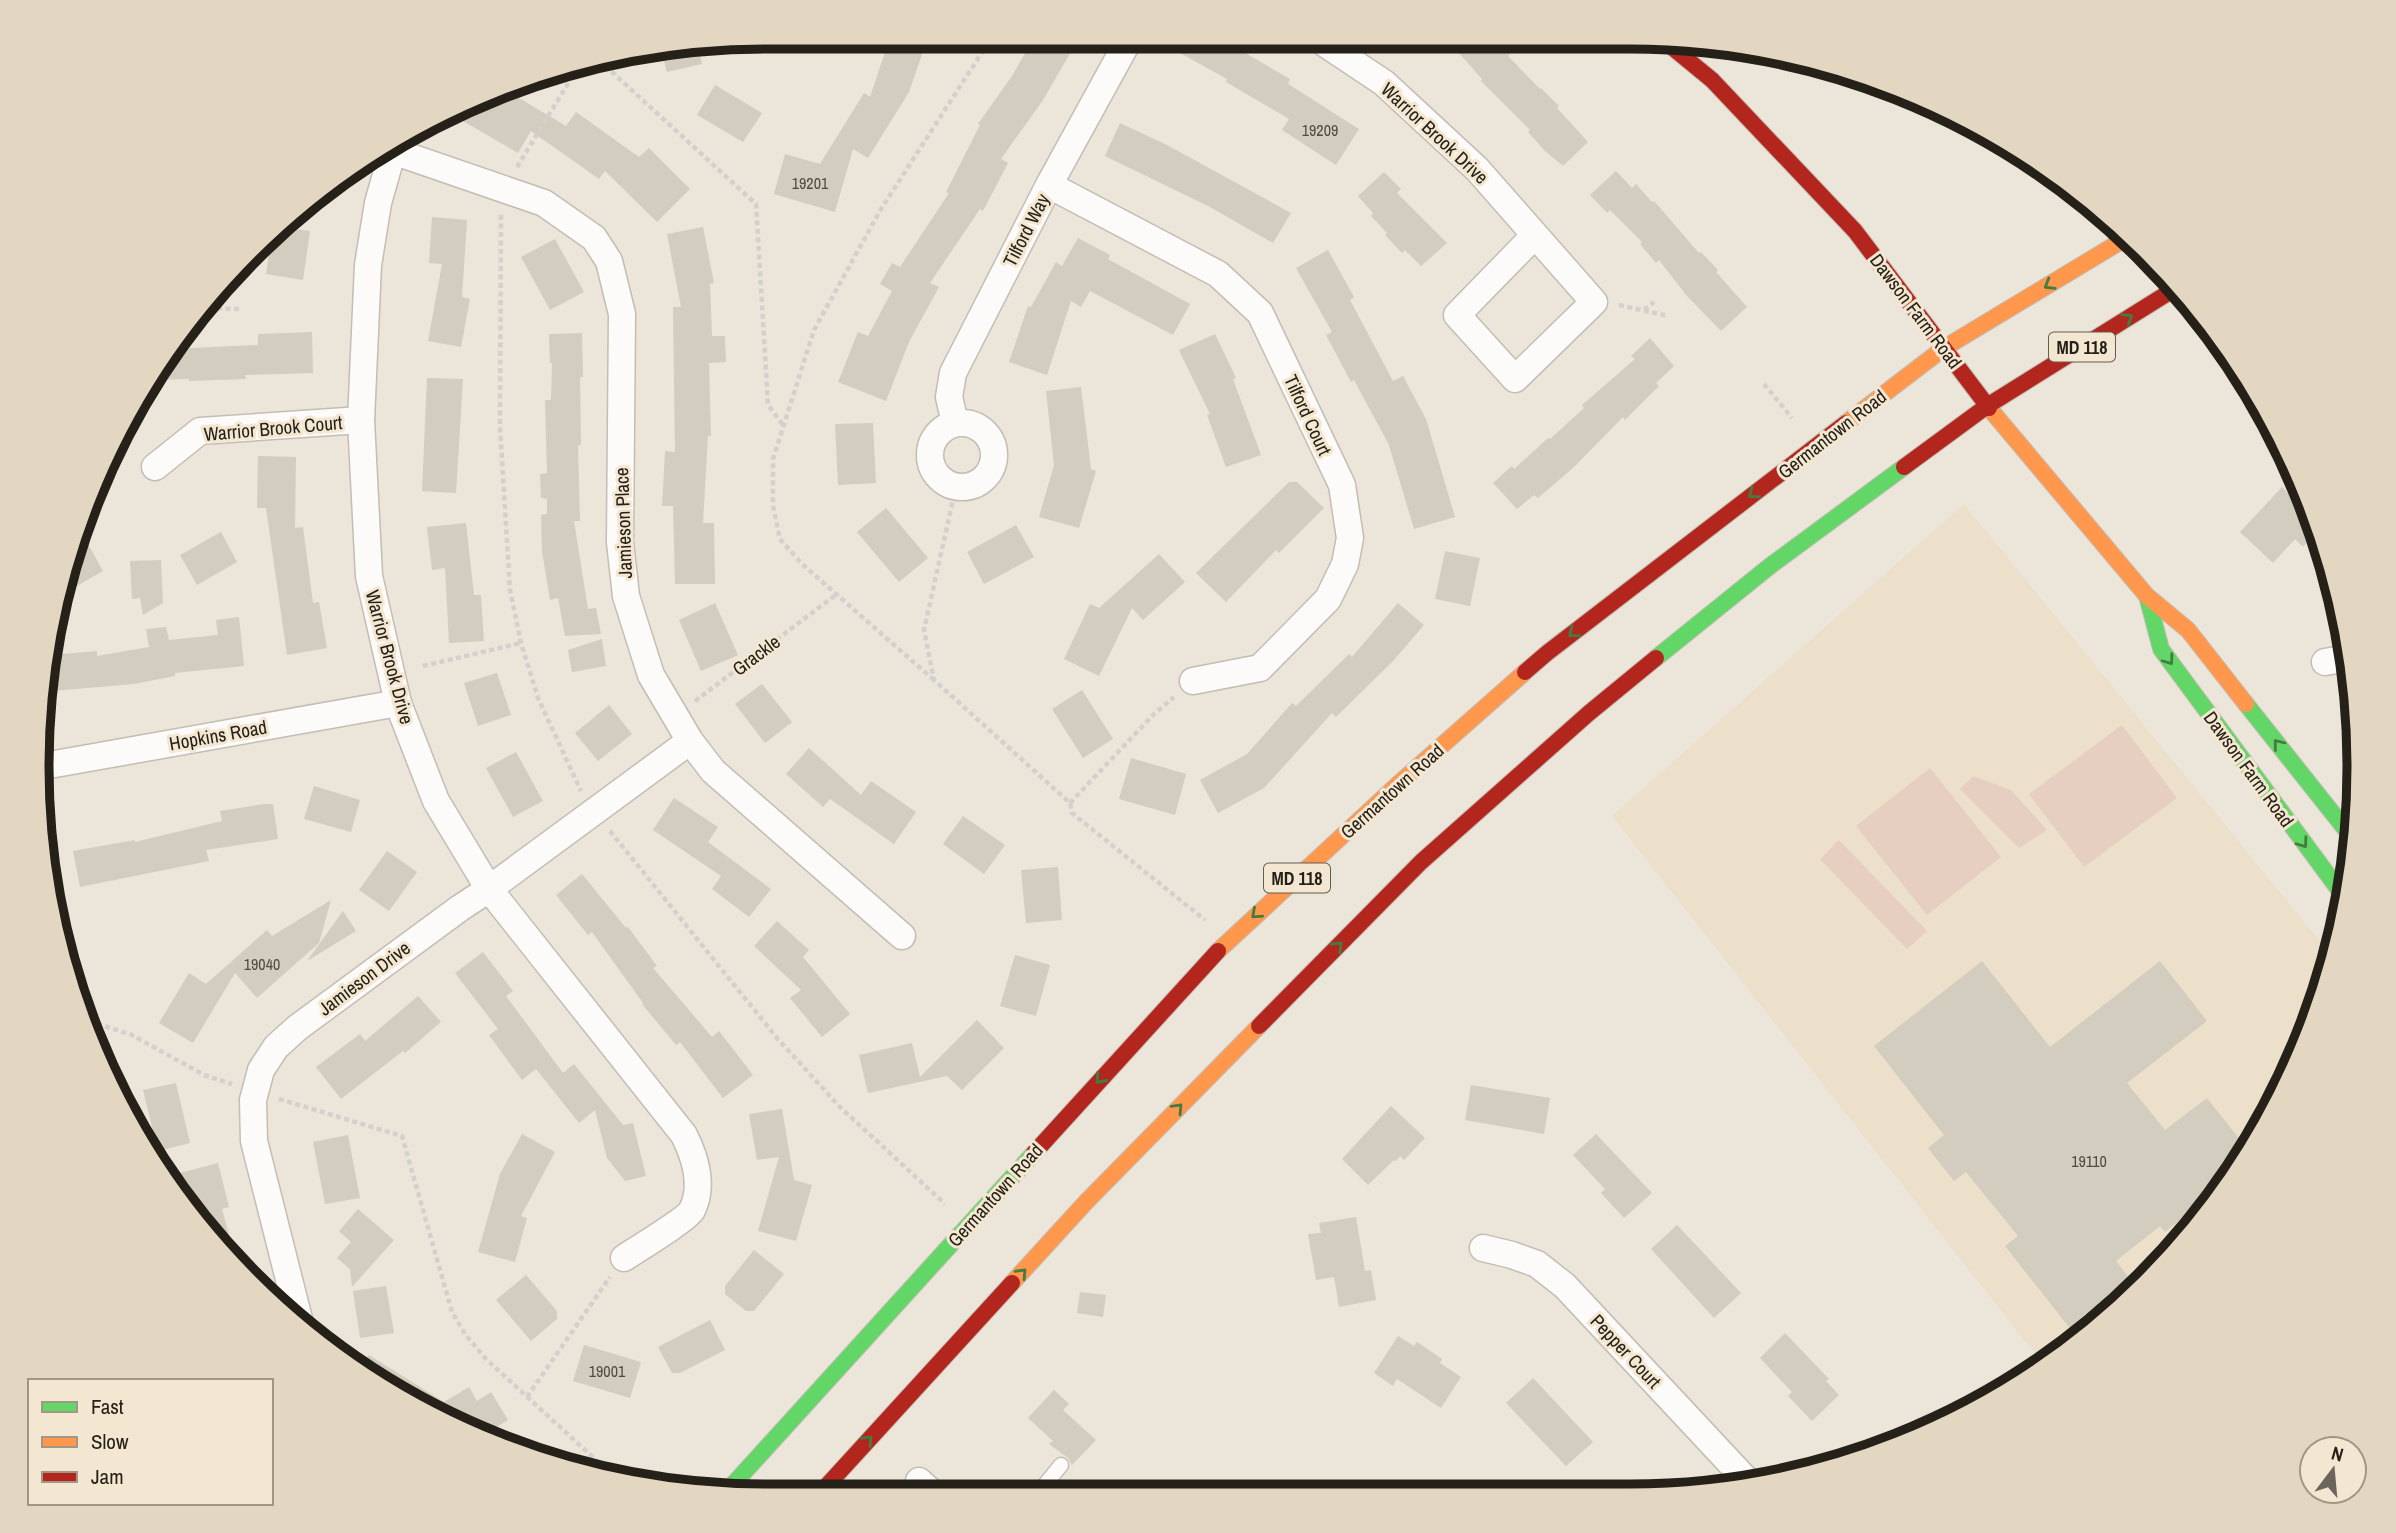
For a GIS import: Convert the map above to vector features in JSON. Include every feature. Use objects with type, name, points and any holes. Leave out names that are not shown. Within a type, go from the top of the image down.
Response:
[{"type":"main road","name":"Dawson Farm Road","points":[[1677,51],[1712,80],[1855,231],[1987,406],[2147,596],[2188,630],[2344,827]]},
{"type":"main road","name":"Germantown Road","points":[[735,1483],[1223,945],[1396,786],[1547,653],[1944,348],[2119,242]]},
{"type":"main road","name":"MD 118","points":[[828,1484],[1086,1202],[1421,862],[1590,713],[1760,574],[1987,406],[2169,293]]},
{"type":"main road","name":"Dawson Farm Road","points":[[2147,596],[2161,649],[2336,887]]},
{"type":"street","name":"Tilford Way","points":[[955,423],[948,397],[953,373],[1049,184],[1124,49]]},
{"type":"street","name":"Warrior Brook Drive","points":[[1333,49],[1393,91],[1477,169],[1594,302],[1515,379],[1457,315],[1535,235]]},
{"type":"street","name":"Jamieson Place","points":[[400,150],[544,204],[594,238],[609,261],[622,314],[620,542],[626,596],[651,675],[690,741],[713,771],[902,936]]},
{"type":"street","name":"Warrior Brook Drive","points":[[389,157],[368,265],[361,420],[369,576],[398,702],[436,801],[489,889],[684,1135],[694,1156],[697,1191],[691,1212],[624,1258]]},
{"type":"street","name":"Tilford Court","points":[[1049,184],[1218,274],[1260,313],[1342,485],[1350,538],[1345,564],[1328,599],[1260,668],[1193,681]]},
{"type":"street","name":"Warrior Brook Court","points":[[155,467],[200,431],[361,420]]},
{"type":"street","points":[[955,423],[965,423],[984,431],[990,439],[994,459],[985,477],[977,483],[956,486],[937,475],[930,455],[937,435],[955,423]]},
{"type":"street","name":"Hopkins Road","points":[[49,766],[398,702]]},
{"type":"street","name":"Jamieson Drive","points":[[296,1309],[254,1141],[253,1100],[261,1070],[276,1048],[297,1028],[690,741]]},
{"type":"street","name":"Pepper Court","points":[[1483,1248],[1537,1264],[1564,1286],[1741,1475]]},
{"type":"lane","points":[[1046,1484],[1061,1465]]},
{"type":"path","points":[[984,49],[881,209],[814,330],[773,459],[773,506],[780,539],[802,564],[1070,803],[1072,813],[1208,923]]},
{"type":"path","points":[[607,67],[756,204],[768,405],[784,425]]},
{"type":"path","points":[[514,174],[573,75]]},
{"type":"path","points":[[502,205],[500,427],[509,580],[521,643],[538,698],[584,798]]},
{"type":"path","points":[[1654,302],[1643,311],[1668,316]]},
{"type":"path","points":[[215,308],[239,309]]},
{"type":"path","points":[[1764,384],[1792,418]]},
{"type":"path","points":[[934,680],[924,630],[956,486]]},
{"type":"path","name":"Grackle","points":[[674,715],[837,594]]},
{"type":"path","points":[[423,666],[521,643]]},
{"type":"path","points":[[1070,803],[1154,714],[1193,681]]},
{"type":"path","points":[[604,824],[777,1038],[840,1107],[946,1204]]},
{"type":"path","points":[[97,1024],[132,1035],[204,1075],[240,1086]]},
{"type":"path","points":[[272,1097],[402,1136],[452,1312],[465,1334],[486,1359],[599,1464]]},
{"type":"path","points":[[527,1397],[624,1258]]},
{"type":"shaded area","points":[[1964,504],[2324,947],[2309,997],[2273,1084],[2226,1165],[2169,1240],[2137,1274],[2103,1306],[2037,1357],[1612,816]]},
{"type":"shaded area","points":[[2122,725],[2177,798],[2084,867],[2029,794]]},
{"type":"shaded area","points":[[1930,768],[2001,857],[1927,915],[1856,826]]},
{"type":"shaded area","points":[[1973,776],[2011,790],[2047,830],[2019,848],[1960,789]]},
{"type":"shaded area","points":[[1839,840],[1927,931],[1907,949],[1820,859]]},
{"type":"building","points":[[886,49],[924,49],[909,92],[868,158],[853,149],[835,212],[774,194],[785,154],[820,164],[864,93],[870,97]]},
{"type":"building","points":[[1028,49],[1073,49],[1043,100],[1001,159],[1008,163],[983,211],[980,209],[930,283],[939,287],[909,342],[886,401],[838,382],[858,332],[868,336],[892,291],[880,284],[892,263],[900,267],[949,193],[946,192],[980,125],[978,124]]},
{"type":"building","points":[[1173,49],[1238,49],[1290,79],[1288,84],[1359,129],[1336,165],[1282,130],[1289,119],[1226,82],[1227,79]]},
{"type":"building","points":[[1455,49],[1505,49],[1510,54],[1508,56],[1559,106],[1557,108],[1588,142],[1563,166],[1545,151],[1528,132],[1530,130]]},
{"type":"building","points":[[699,53],[702,64],[667,72],[663,57]]},
{"type":"building","points":[[715,85],[762,113],[743,142],[697,115]]},
{"type":"building","points":[[515,95],[566,126],[576,112],[639,157],[649,148],[690,189],[657,222],[605,171],[599,179],[531,131],[518,153],[463,121],[467,115]]},
{"type":"building","points":[[1120,123],[1167,145],[1291,213],[1273,243],[1210,207],[1105,156]]},
{"type":"building","points":[[1616,171],[1632,188],[1636,184],[1652,202],[1654,201],[1699,253],[1718,270],[1716,272],[1747,307],[1721,331],[1687,296],[1659,260],[1656,263],[1640,244],[1642,242],[1610,210],[1607,213],[1590,195]]},
{"type":"building","points":[[1384,172],[1401,189],[1397,193],[1447,243],[1421,266],[1405,250],[1402,253],[1385,235],[1387,233],[1371,216],[1373,213],[1358,196]]},
{"type":"building","points":[[432,217],[467,220],[462,297],[470,299],[461,347],[428,341],[442,264],[429,263]]},
{"type":"building","points":[[703,227],[714,283],[710,284],[712,336],[725,336],[726,362],[709,363],[711,436],[708,436],[703,523],[714,523],[715,584],[675,584],[673,506],[662,506],[665,451],[675,452],[673,307],[681,307],[667,234]]},
{"type":"building","points":[[291,229],[310,231],[303,280],[266,274],[270,249]]},
{"type":"building","points":[[1078,238],[1110,255],[1108,259],[1190,304],[1173,335],[1090,291],[1081,307],[1071,301],[1047,375],[1009,362],[1028,306],[1031,307],[1056,262],[1062,266]]},
{"type":"building","points":[[555,239],[584,292],[550,310],[521,257]]},
{"type":"building","points":[[1328,250],[1354,297],[1350,300],[1393,381],[1403,376],[1426,419],[1455,517],[1414,529],[1389,445],[1326,335],[1332,332],[1296,268]]},
{"type":"building","points":[[312,332],[313,373],[245,375],[246,379],[163,380],[184,348],[258,345],[258,334]]},
{"type":"building","points":[[582,333],[581,445],[578,445],[580,521],[574,521],[588,609],[596,608],[601,634],[565,636],[558,598],[550,600],[542,551],[541,515],[547,514],[547,499],[541,498],[540,474],[547,473],[545,400],[551,400],[552,363],[549,334]]},
{"type":"building","points":[[1215,334],[1236,378],[1233,379],[1261,455],[1226,467],[1207,415],[1210,414],[1179,350]]},
{"type":"building","points":[[1650,338],[1674,366],[1656,383],[1659,386],[1625,420],[1623,417],[1574,467],[1538,498],[1534,495],[1517,509],[1493,483],[1512,466],[1514,469],[1584,408],[1582,405],[1635,359],[1631,356]]},
{"type":"building","points":[[427,378],[463,379],[456,493],[422,491]]},
{"type":"building","points":[[1081,387],[1091,469],[1096,471],[1079,528],[1039,517],[1054,465],[1046,391]]},
{"type":"building","points":[[873,423],[876,483],[838,485],[835,424]]},
{"type":"building","points":[[258,456],[296,457],[295,528],[303,527],[313,603],[319,602],[327,648],[287,655],[266,508],[257,508]]},
{"type":"building","points":[[1289,482],[1297,482],[1324,508],[1279,553],[1276,550],[1226,602],[1196,573]]},
{"type":"building","points":[[2282,487],[2295,499],[2310,539],[2303,547],[2295,539],[2273,563],[2240,532]]},
{"type":"building","points":[[886,508],[928,558],[899,582],[857,532]]},
{"type":"building","points":[[466,523],[474,595],[481,595],[484,641],[449,643],[445,568],[432,570],[427,527]]},
{"type":"building","points":[[1016,525],[1034,557],[984,584],[967,552]]},
{"type":"building","points":[[221,532],[237,562],[197,585],[180,555]]},
{"type":"building","points":[[86,540],[103,571],[71,589]]},
{"type":"building","points":[[1445,551],[1480,558],[1470,606],[1435,599]]},
{"type":"building","points":[[1159,554],[1185,582],[1143,620],[1132,608],[1099,676],[1064,659],[1090,604],[1099,608]]},
{"type":"building","points":[[161,560],[163,603],[143,615],[140,598],[132,599],[130,561]]},
{"type":"building","points":[[715,603],[738,655],[701,671],[679,620]]},
{"type":"building","points":[[1398,603],[1424,625],[1394,660],[1336,717],[1332,713],[1264,788],[1218,813],[1200,780],[1247,754],[1292,703],[1296,706],[1349,654],[1352,657]]},
{"type":"building","points":[[239,617],[244,666],[175,673],[175,676],[134,684],[53,691],[58,654],[97,651],[97,656],[149,647],[146,629],[166,627],[169,640],[218,635],[216,620]]},
{"type":"building","points":[[602,639],[606,666],[572,672],[568,650]]},
{"type":"building","points":[[497,673],[511,715],[478,726],[464,683]]},
{"type":"building","points":[[762,684],[792,722],[765,743],[735,704]]},
{"type":"building","points":[[1082,690],[1113,739],[1083,758],[1052,709]]},
{"type":"building","points":[[609,705],[632,734],[598,761],[575,733]]},
{"type":"building","points":[[809,748],[861,795],[871,781],[916,812],[894,844],[830,799],[823,807],[786,774]]},
{"type":"building","points":[[516,752],[543,801],[513,817],[486,768]]},
{"type":"building","points":[[1131,758],[1186,774],[1175,815],[1119,799]]},
{"type":"building","points":[[314,786],[360,800],[351,832],[304,819]]},
{"type":"building","points":[[674,798],[718,827],[708,842],[771,889],[749,917],[712,889],[721,876],[653,830]]},
{"type":"building","points":[[273,804],[278,839],[206,850],[209,861],[80,887],[73,851],[135,842],[222,821],[220,811]]},
{"type":"building","points":[[963,816],[1005,845],[984,874],[943,844]]},
{"type":"building","points":[[387,851],[417,872],[389,911],[359,890]]},
{"type":"building","points":[[1058,867],[1062,920],[1026,923],[1021,870]]},
{"type":"building","points":[[582,874],[626,928],[628,927],[657,966],[653,968],[712,1037],[719,1031],[753,1075],[723,1098],[680,1042],[676,1045],[642,1004],[592,932],[588,935],[556,895]]},
{"type":"building","points":[[331,900],[319,943],[257,998],[235,973],[193,1043],[159,1023],[189,973],[206,984],[267,930],[272,936]]},
{"type":"building","points":[[343,911],[356,931],[307,961]]},
{"type":"building","points":[[777,921],[809,950],[803,957],[850,1014],[822,1037],[790,998],[801,990],[754,946]]},
{"type":"building","points":[[483,952],[513,991],[506,996],[563,1073],[574,1064],[623,1125],[633,1123],[646,1176],[625,1181],[607,1158],[595,1110],[579,1123],[536,1069],[522,1080],[489,1035],[498,1029],[455,973]]},
{"type":"building","points":[[1015,955],[1050,965],[1036,1016],[1000,1006]]},
{"type":"building","points":[[1982,961],[2050,1047],[2160,961],[2207,1021],[2127,1083],[2165,1130],[2207,1098],[2241,1141],[2194,1209],[2165,1232],[2160,1226],[2116,1261],[2131,1280],[2072,1331],[2005,1246],[2018,1236],[1966,1172],[1954,1181],[1928,1148],[1944,1135],[1874,1046]]},
{"type":"building","points":[[418,996],[441,1022],[405,1053],[403,1051],[341,1099],[316,1067],[360,1034],[365,1041]]},
{"type":"building","points":[[977,1020],[1004,1048],[962,1090],[947,1076],[868,1093],[859,1055],[912,1043],[920,1077]]},
{"type":"building","points":[[176,1083],[190,1143],[161,1150],[156,1142],[143,1090]]},
{"type":"building","points":[[1471,1085],[1550,1098],[1544,1134],[1465,1120]]},
{"type":"building","points":[[1391,1106],[1425,1138],[1404,1160],[1400,1156],[1394,1160],[1368,1185],[1342,1159]]},
{"type":"building","points":[[782,1109],[794,1180],[812,1185],[796,1241],[758,1231],[779,1157],[757,1160],[749,1114]]},
{"type":"building","points":[[522,1134],[555,1152],[521,1216],[527,1218],[515,1262],[478,1252],[500,1174]]},
{"type":"building","points":[[1596,1134],[1652,1193],[1624,1218],[1601,1193],[1605,1189],[1573,1155]]},
{"type":"building","points":[[348,1135],[360,1198],[325,1204],[313,1142]]},
{"type":"building","points":[[218,1163],[229,1207],[222,1209],[232,1245],[197,1203],[183,1183],[180,1173]]},
{"type":"building","points":[[358,1209],[394,1240],[352,1287],[350,1269],[337,1258],[351,1242],[339,1231]]},
{"type":"building","points":[[1356,1217],[1365,1271],[1371,1270],[1376,1300],[1339,1307],[1334,1277],[1316,1280],[1308,1234],[1321,1233],[1319,1223]]},
{"type":"building","points":[[1677,1225],[1741,1293],[1714,1318],[1651,1249]]},
{"type":"building","points":[[754,1250],[784,1274],[754,1311],[746,1311],[725,1294],[725,1286]]},
{"type":"building","points":[[526,1275],[557,1311],[557,1319],[531,1341],[496,1300]]},
{"type":"building","points":[[386,1286],[394,1333],[360,1338],[353,1291]]},
{"type":"building","points":[[1080,1292],[1106,1295],[1103,1317],[1077,1313]]},
{"type":"building","points":[[710,1320],[725,1350],[680,1373],[672,1373],[658,1347]]},
{"type":"building","points":[[1785,1333],[1829,1379],[1826,1381],[1839,1395],[1812,1421],[1788,1396],[1792,1392],[1760,1358]]},
{"type":"building","points":[[1398,1336],[1414,1346],[1417,1342],[1442,1359],[1440,1363],[1461,1377],[1441,1408],[1397,1379],[1393,1386],[1374,1373]]},
{"type":"building","points":[[584,1345],[641,1362],[630,1398],[573,1381]]},
{"type":"building","points":[[369,1355],[444,1402],[469,1387],[477,1401],[491,1392],[508,1420],[492,1429],[449,1410],[365,1361]]},
{"type":"building","points":[[1533,1378],[1593,1442],[1566,1466],[1506,1403]]},
{"type":"building","points":[[1054,1390],[1069,1404],[1063,1410],[1096,1440],[1072,1465],[1068,1458],[1049,1444],[1053,1441],[1028,1418]]},
{"type":"traffic: fast","points":[[1656,658],[1770,566],[1904,467]]},
{"type":"traffic: fast","points":[[2147,596],[2161,649],[2336,886]]},
{"type":"traffic: fast","points":[[2246,704],[2344,827]]},
{"type":"traffic: fast","points":[[735,1483],[1034,1153]]},
{"type":"traffic: slow","points":[[1846,423],[1944,348],[2119,242]]},
{"type":"traffic: slow","points":[[1989,408],[2147,596],[2188,630],[2246,704]]},
{"type":"traffic: slow","points":[[1218,951],[1396,786],[1525,672]]},
{"type":"traffic: slow","points":[[1012,1283],[1086,1202],[1259,1026]]},
{"type":"traffic: jam","points":[[1677,51],[1712,80],[1855,231],[1989,408]]},
{"type":"traffic: jam","points":[[1904,467],[1987,406],[2169,293]]},
{"type":"traffic: jam","points":[[1525,672],[1846,423]]},
{"type":"traffic: jam","points":[[1259,1026],[1421,862],[1589,713],[1656,658]]},
{"type":"traffic: jam","points":[[1034,1153],[1218,951]]},
{"type":"traffic: jam","points":[[828,1484],[1012,1283]]}]
